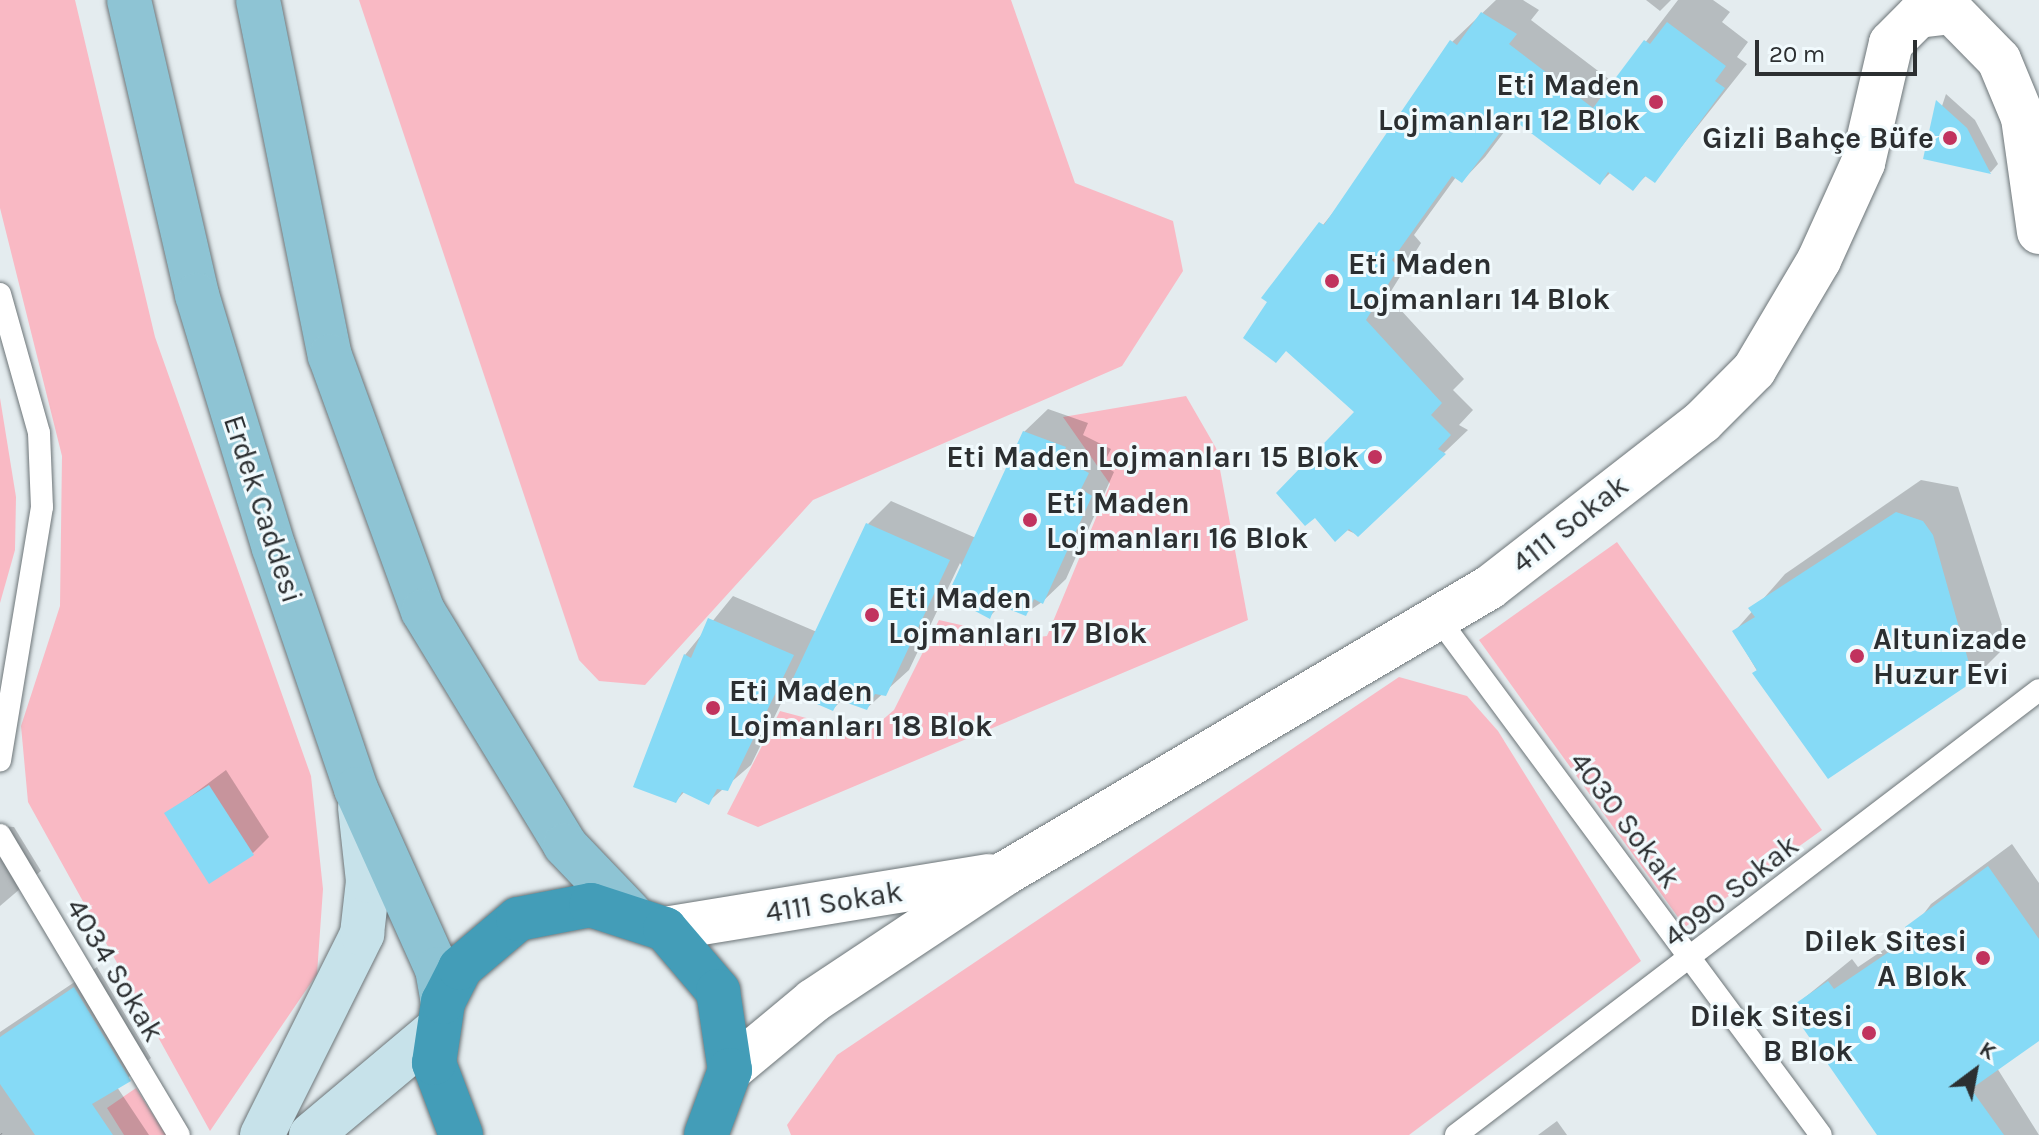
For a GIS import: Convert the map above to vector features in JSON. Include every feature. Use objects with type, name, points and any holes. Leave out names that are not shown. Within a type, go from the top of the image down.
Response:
[{"type":"highway","points":[[461,1135],[441,1096],[439,1016],[460,968],[518,919],[591,905],[647,921],[718,991],[720,1112]]},
{"type":"main road","name":"Erdek Caddesi","points":[[129,0],[197,295],[356,789],[437,969],[439,1016]]},
{"type":"main road","points":[[258,0],[330,356],[423,611],[565,845],[647,921]]},
{"type":"street","points":[[1936,5],[1965,21],[2007,74],[2023,118],[2039,232]]},
{"type":"street","name":"4111 Sokak","points":[[720,1112],[813,1001],[1004,874],[1490,587],[1702,422],[1754,370],[1819,260],[1863,163],[1891,43],[1902,27],[1936,5]]},
{"type":"street","points":[[262,1135],[362,934],[368,881],[356,789]]},
{"type":"street","name":"4111 Sokak","points":[[647,921],[1004,874]]},
{"type":"street","points":[[311,1135],[439,1016]]},
{"type":"lane","points":[[0,294],[39,433],[42,507],[0,761]]},
{"type":"lane","name":"4030 Sokak","points":[[1438,618],[1821,1135]]},
{"type":"lane","name":"4090 Sokak","points":[[1456,1135],[1692,960],[2039,690]]},
{"type":"lane","name":"4034 Sokak","points":[[0,835],[179,1135]]},
{"type":"shaded area","points":[[0,0],[75,0],[155,337],[311,776],[323,889],[317,974],[210,1131],[28,802],[21,726],[60,606],[62,456],[0,208]]},
{"type":"shaded area","points":[[359,0],[1011,0],[1075,183],[1173,221],[1183,271],[1122,366],[813,500],[645,685],[599,681],[579,660]]},
{"type":"shaded area","points":[[1186,396],[1216,448],[1248,620],[758,827],[727,814],[780,711],[866,734],[894,710],[939,620],[1022,639],[1047,636],[1110,484],[1063,417]]},
{"type":"shaded area","points":[[0,398],[16,497],[15,550],[0,603]]},
{"type":"shaded area","points":[[1617,542],[1822,830],[1685,927],[1479,640]]},
{"type":"shaded area","points":[[1399,677],[1467,696],[1498,731],[1641,961],[1409,1135],[791,1135],[787,1125],[837,1055]]},
{"type":"shaded area","points":[[136,1088],[166,1135],[124,1135],[107,1108]]},
{"type":"building","points":[[1481,12],[1517,34],[1509,44],[1593,108],[1644,40],[1650,44],[1667,22],[1726,66],[1715,81],[1725,88],[1655,183],[1645,176],[1633,191],[1608,172],[1600,185],[1511,118],[1462,183],[1452,176],[1392,260],[1399,267],[1366,320],[1442,403],[1431,415],[1451,435],[1438,449],[1446,454],[1358,537],[1349,529],[1335,542],[1315,518],[1305,526],[1276,493],[1354,412],[1286,351],[1276,363],[1243,338],[1267,302],[1261,298],[1319,222],[1324,225],[1450,40],[1457,45]]},
{"type":"building","name":"Gizli Bahçe Büfe","points":[[1936,100],[1967,128],[1991,174],[1923,159]]},
{"type":"building","name":"Eti Maden Lojmanları 16 Blok","points":[[1023,431],[1066,447],[1061,458],[1089,473],[1081,489],[1092,496],[1043,604],[1034,599],[1026,616],[996,604],[990,619],[947,596]]},
{"type":"building","name":"Altunizade Huzur Evi","points":[[1896,512],[1923,521],[1933,535],[1974,681],[1828,779],[1752,673],[1757,670],[1732,631],[1755,617],[1748,608]]},
{"type":"building","name":"Eti Maden Lojmanları 17 Blok","points":[[866,523],[950,560],[886,696],[875,694],[867,710],[839,700],[833,711],[787,691]]},
{"type":"building","name":"Eti Maden Lojmanları 18 Blok","points":[[708,618],[794,655],[728,791],[717,789],[709,805],[682,792],[676,803],[633,787],[684,654],[691,658]]},
{"type":"building","points":[[209,785],[254,855],[209,884],[164,813]]},
{"type":"building","points":[[1988,866],[2039,939],[2039,1041],[1971,1089],[2004,1135],[1877,1135],[1789,1008],[1828,981],[1834,989],[1911,937],[1905,927]]},
{"type":"building","points":[[74,987],[131,1081],[92,1104],[113,1135],[35,1135],[0,1084],[0,1037]]},
{"type":"place","name":"Eti Maden Lojmanları 12 Blok","points":[[1656,102]]},
{"type":"place","name":"Gizli Bahçe Büfe","points":[[1950,138]]},
{"type":"place","name":"Eti Maden Lojmanları 14 Blok","points":[[1332,281]]},
{"type":"place","name":"Eti Maden Lojmanları 15 Blok","points":[[1375,457]]},
{"type":"place","name":"Eti Maden Lojmanları 16 Blok","points":[[1030,520]]},
{"type":"place","name":"Eti Maden Lojmanları 17 Blok","points":[[872,615]]},
{"type":"place","name":"Altunizade Huzur Evi","points":[[1857,656]]},
{"type":"place","name":"Eti Maden Lojmanları 18 Blok","points":[[713,708]]},
{"type":"place","name":"Dilek Sitesi A Blok","points":[[1983,958]]},
{"type":"place","name":"Dilek Sitesi B Blok","points":[[1869,1033]]}]
